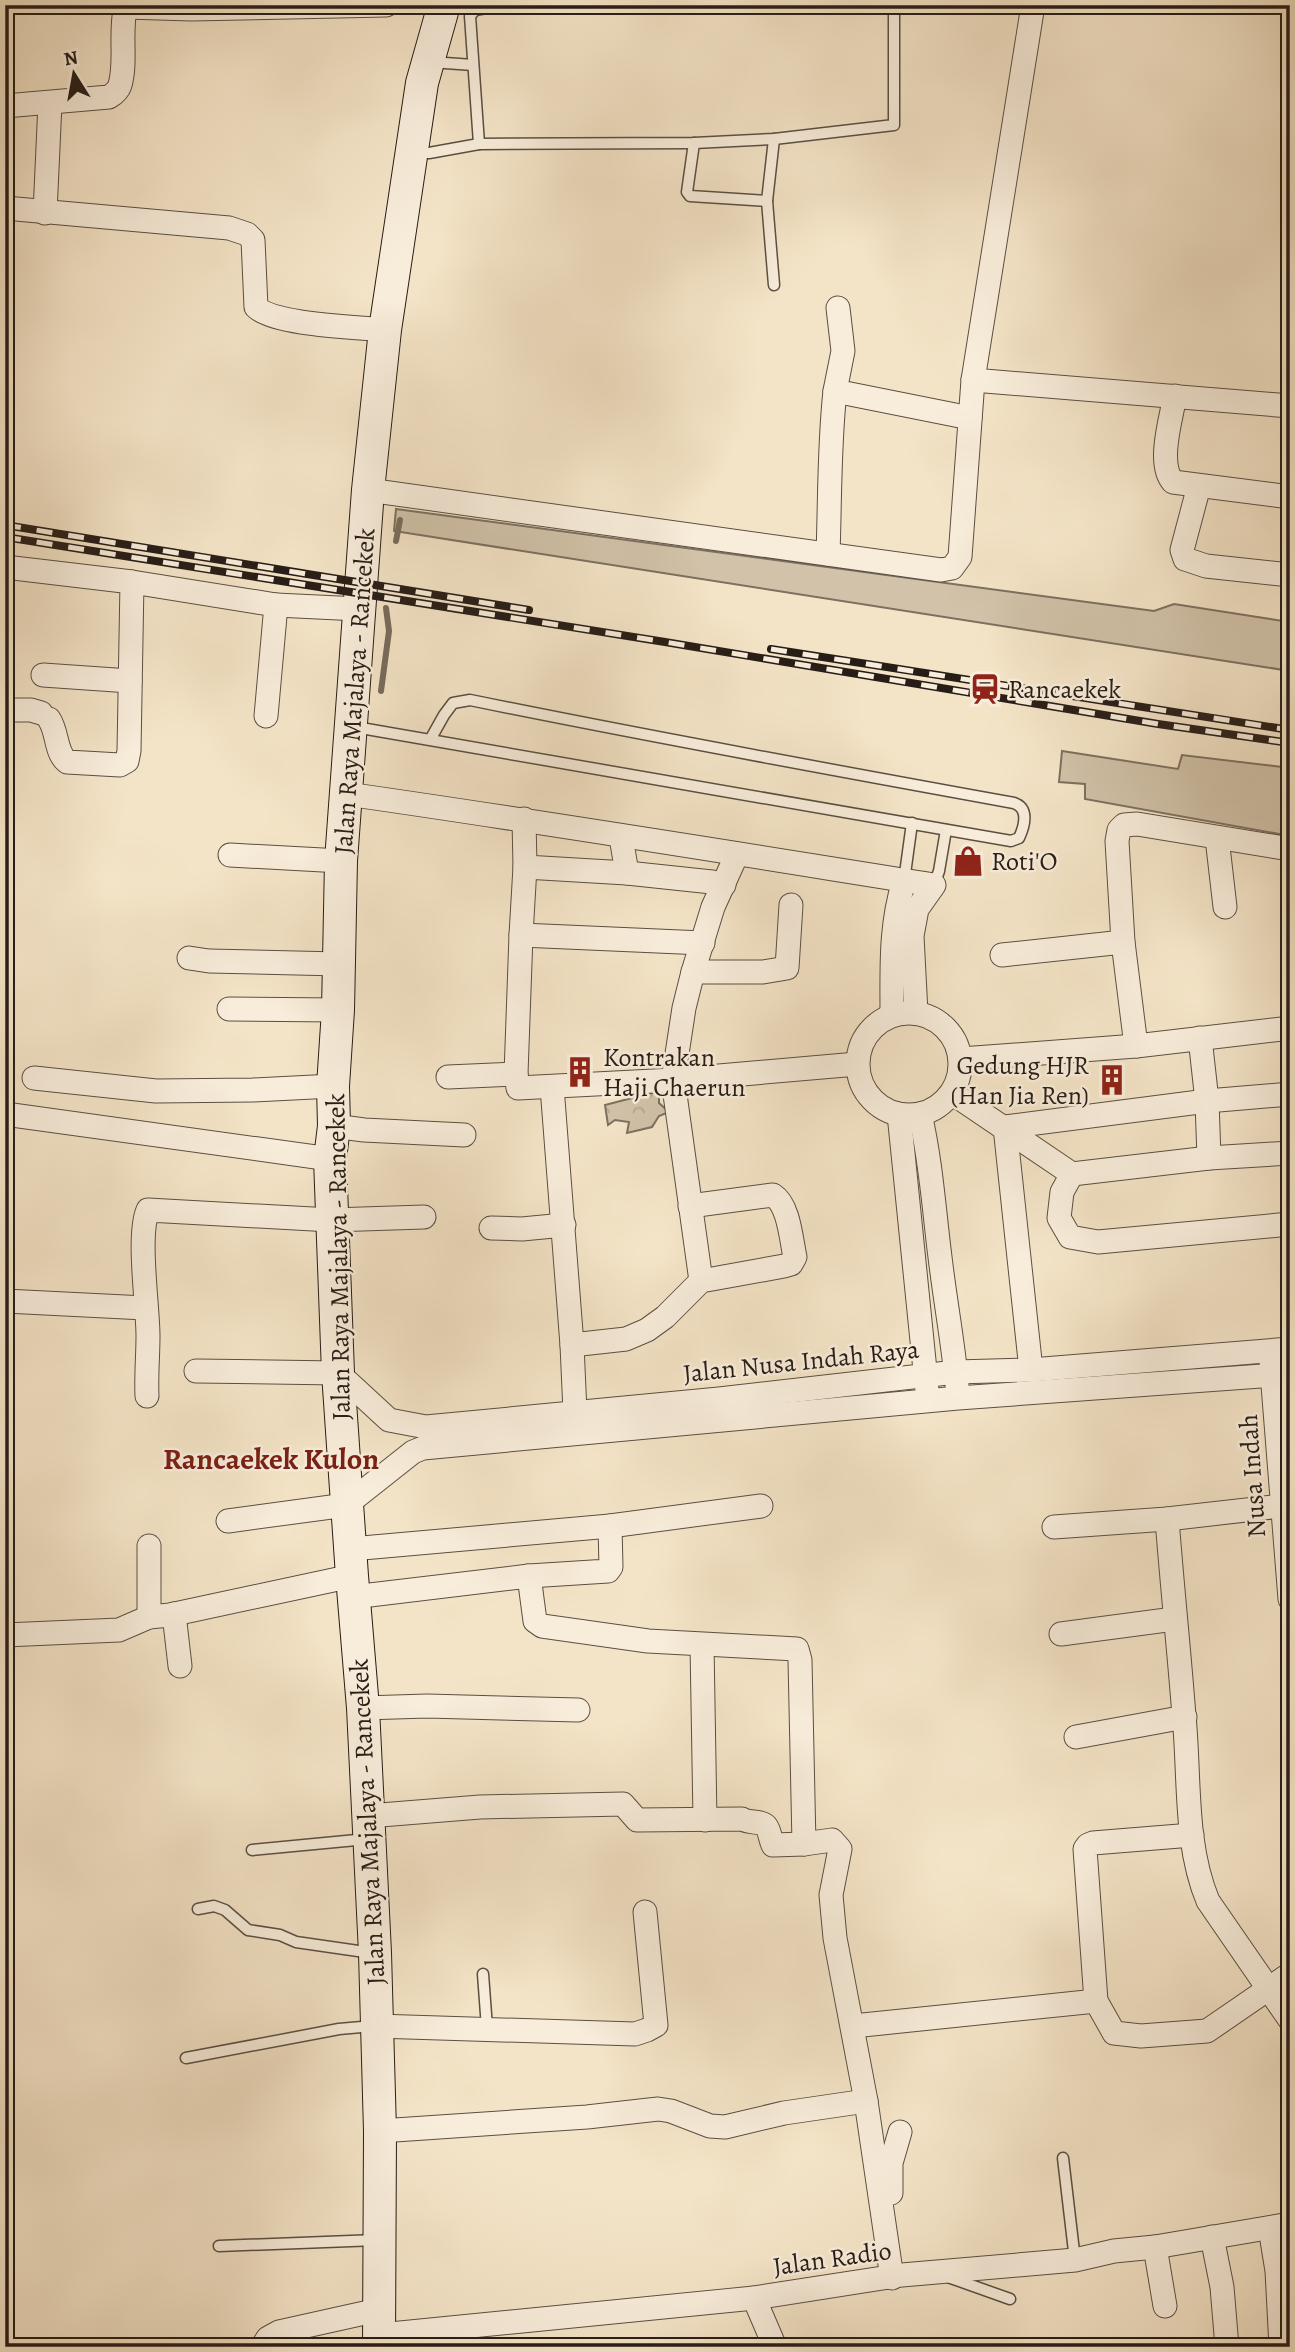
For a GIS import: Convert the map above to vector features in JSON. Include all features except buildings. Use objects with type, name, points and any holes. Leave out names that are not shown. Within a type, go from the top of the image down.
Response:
[{"type":"main road","name":"Jalan Raya Majalaya - Rancekek","points":[[379,2331],[380,2131],[375,1954],[363,1708],[338,1373],[330,1159],[334,1126],[341,861],[368,490],[385,330],[422,83],[444,5]]},
{"type":"street","points":[[5,106],[109,97],[120,88],[126,6],[191,9],[386,5]]},
{"type":"street","points":[[368,490],[941,570],[952,568],[960,557],[973,380],[1032,5]]},
{"type":"street","points":[[45,213],[50,103]]},
{"type":"street","points":[[5,208],[229,228],[247,234],[253,240],[256,307],[264,314],[311,323],[385,330]]},
{"type":"street","points":[[828,554],[831,476],[829,440],[843,351],[838,308]]},
{"type":"street","points":[[973,380],[1290,406]]},
{"type":"street","points":[[835,391],[970,418]]},
{"type":"street","points":[[1175,396],[1165,452],[1168,477],[1173,482],[1290,497]]},
{"type":"street","points":[[1199,486],[1182,550],[1185,559],[1206,566],[1290,575]]},
{"type":"street","points":[[5,567],[132,582],[276,605],[359,609]]},
{"type":"street","points":[[5,710],[31,710],[45,716],[64,760],[72,763],[120,765],[127,761],[132,582]]},
{"type":"street","points":[[266,716],[276,605]]},
{"type":"street","points":[[43,675],[130,681]]},
{"type":"street","points":[[347,794],[524,819],[621,837],[934,885],[917,909],[912,936],[916,1013]]},
{"type":"street","points":[[524,819],[526,867],[521,935],[516,1074],[518,1088],[673,1080],[857,1064]]},
{"type":"street","points":[[1136,1046],[1123,942],[1117,841],[1119,830],[1124,825],[1137,824],[1290,849]]},
{"type":"street","points":[[621,837],[627,873]]},
{"type":"street","points":[[1217,838],[1225,907]]},
{"type":"street","points":[[701,1281],[673,1080],[684,1008],[693,972],[713,907],[737,854]]},
{"type":"street","points":[[230,855],[341,861]]},
{"type":"street","points":[[526,867],[627,873],[724,885]]},
{"type":"street","points":[[892,1014],[892,933],[895,909],[904,880]]},
{"type":"street","points":[[693,972],[763,972],[787,968],[791,905]]},
{"type":"street","points":[[521,935],[703,943]]},
{"type":"street","points":[[1002,956],[1123,942]]},
{"type":"street","points":[[189,958],[209,961],[338,964]]},
{"type":"street","points":[[229,1009],[338,1010]]},
{"type":"street","points":[[916,1013],[931,1017],[946,1028],[956,1042],[961,1059],[959,1077],[952,1093],[940,1106],[909,1114],[888,1112],[875,1104],[865,1092],[859,1079],[859,1049],[876,1024],[892,1014],[916,1013]]},
{"type":"street","points":[[961,1059],[1136,1046],[1290,1028]]},
{"type":"street","points":[[1199,1038],[1207,1101],[1209,1158]]},
{"type":"street","points":[[448,1077],[516,1074]]},
{"type":"street","points":[[34,1078],[156,1091],[333,1086]]},
{"type":"street","points":[[552,1087],[564,1224],[575,1412]]},
{"type":"street","points":[[952,1093],[1072,1174],[1209,1158],[1290,1153]]},
{"type":"street","points":[[1005,1128],[1207,1101],[1290,1094]]},
{"type":"street","points":[[5,1114],[330,1159]]},
{"type":"street","points":[[909,1114],[925,1136],[958,1398]]},
{"type":"street","points":[[909,1114],[928,1401]]},
{"type":"street","points":[[334,1126],[464,1135]]},
{"type":"street","points":[[1005,1128],[1031,1370]]},
{"type":"street","points":[[1072,1174],[1062,1192],[1059,1218],[1070,1237],[1098,1241],[1290,1224]]},
{"type":"street","points":[[572,1345],[626,1339],[646,1330],[665,1317],[701,1281],[791,1265],[795,1257],[780,1199],[773,1195],[690,1206]]},
{"type":"street","points":[[147,1396],[145,1217],[148,1210],[331,1220],[424,1217]]},
{"type":"street","points":[[492,1228],[522,1229],[564,1224]]},
{"type":"street","points":[[5,1301],[145,1308]]},
{"type":"street","name":"Jalan Nusa Indah Raya","points":[[346,1505],[413,1452],[423,1448],[720,1410],[956,1372],[1031,1370],[1280,1349]]},
{"type":"street","name":"Nusa Indah","points":[[1280,1349],[1290,1599]]},
{"type":"street","points":[[196,1371],[338,1373]]},
{"type":"street","name":"Jalan Nusa Indah Raya","points":[[338,1373],[389,1420],[426,1427],[575,1412],[720,1410],[928,1401],[1281,1374]]},
{"type":"street","points":[[228,1521],[346,1505]]},
{"type":"street","points":[[5,1635],[119,1630],[149,1617],[174,1614],[352,1574],[610,1525],[761,1506]]},
{"type":"street","points":[[1054,1527],[1167,1519],[1285,1506]]},
{"type":"street","points":[[1167,1519],[1185,1717],[1192,1835],[1200,1883],[1208,1901],[1290,2020]]},
{"type":"street","points":[[352,1574],[529,1576],[610,1569],[610,1525]]},
{"type":"street","points":[[149,1546],[149,1617]]},
{"type":"street","points":[[529,1576],[538,1625],[648,1641],[797,1649],[804,1762],[804,1844]]},
{"type":"street","points":[[174,1614],[180,1665]]},
{"type":"street","points":[[1061,1634],[1174,1619]]},
{"type":"street","points":[[702,1645],[705,1820]]},
{"type":"street","points":[[363,1708],[427,1706],[578,1710]]},
{"type":"street","points":[[1076,1737],[1185,1717]]},
{"type":"street","points":[[369,1827],[480,1807],[622,1804],[637,1820],[742,1819],[749,1823],[762,1823],[766,1826],[773,1844],[832,1840],[840,1849],[831,1895],[835,1938],[897,2277]]},
{"type":"street","points":[[1192,1835],[1087,1844],[1085,1849],[1096,2001],[1114,2033],[1140,2036],[1207,2031],[1290,1975]]},
{"type":"street","points":[[376,2026],[635,2034],[647,2030],[656,2025],[645,1912]]},
{"type":"street","points":[[853,2026],[1096,2001]]},
{"type":"street","points":[[380,2131],[587,2117],[658,2109],[671,2111],[710,2126],[725,2127],[784,2113],[866,2101]]},
{"type":"street","points":[[897,2277],[890,2187],[891,2164],[900,2132]]},
{"type":"street","points":[[1280,2226],[1277,2271],[1280,2347]]},
{"type":"street","name":"Jalan Radio","points":[[262,2347],[268,2338],[279,2332],[379,2331],[754,2298],[897,2277],[1075,2260],[1114,2251],[1155,2247],[1280,2226]]},
{"type":"street","points":[[1212,2237],[1222,2287],[1227,2347]]},
{"type":"street","points":[[1155,2247],[1165,2306]]},
{"type":"street","points":[[754,2298],[775,2347]]},
{"type":"lane","points":[[479,144],[470,16],[475,10],[503,5]]},
{"type":"lane","points":[[412,153],[429,153],[479,144],[694,143],[774,139],[894,125],[894,5]]},
{"type":"lane","points":[[428,62],[473,65]]},
{"type":"lane","points":[[774,139],[767,201],[774,285]]},
{"type":"lane","points":[[694,143],[687,192],[690,196],[767,201]]},
{"type":"lane","points":[[352,726],[430,740],[912,823],[1011,841],[1019,838],[1022,831],[1024,811],[1014,803],[664,740],[470,700],[453,703],[430,740]]},
{"type":"lane","points":[[904,880],[912,823]]},
{"type":"lane","points":[[934,885],[946,830]]},
{"type":"lane","points":[[252,1850],[369,1827]]},
{"type":"lane","points":[[198,1909],[214,1906],[225,1910],[248,1930],[280,1934],[292,1942],[375,1954]]},
{"type":"lane","points":[[483,1974],[487,2028]]},
{"type":"lane","points":[[186,2058],[339,2029],[376,2026]]},
{"type":"lane","points":[[1063,2158],[1075,2260]]},
{"type":"lane","points":[[219,2246],[380,2240]]},
{"type":"lane","points":[[939,2273],[1010,2299]]},
{"type":"green space","points":[[396,509],[1154,611],[1174,604],[1290,622],[1290,671],[394,531]]},
{"type":"green space","points":[[1062,751],[1178,769],[1182,755],[1290,768],[1290,836],[1085,799],[1085,784],[1059,782]]},
{"type":"green space","points":[[659,1091],[659,1103],[669,1112],[659,1116],[652,1127],[627,1133],[629,1122],[615,1120],[608,1125],[605,1105]]},
{"type":"waterway","points":[[396,541],[400,520]]},
{"type":"waterway","points":[[381,691],[389,631],[386,608]]},
{"type":"railway","points":[[5,525],[529,610]]},
{"type":"railway","points":[[5,537],[1158,724],[1290,743]]},
{"type":"railway","points":[[771,649],[1290,730]]},
{"type":"place","name":"Rancaekek","points":[[985,689]]},
{"type":"place","name":"Roti'O","points":[[968,861]]},
{"type":"place","name":"Kontrakan Haji Chaerun","points":[[580,1072]]},
{"type":"place","name":"Gedung HJR (Han Jia Ren)","points":[[1112,1080]]},
{"type":"district","name":"Rancaekek Kulon","points":[[271,1459]]}]
